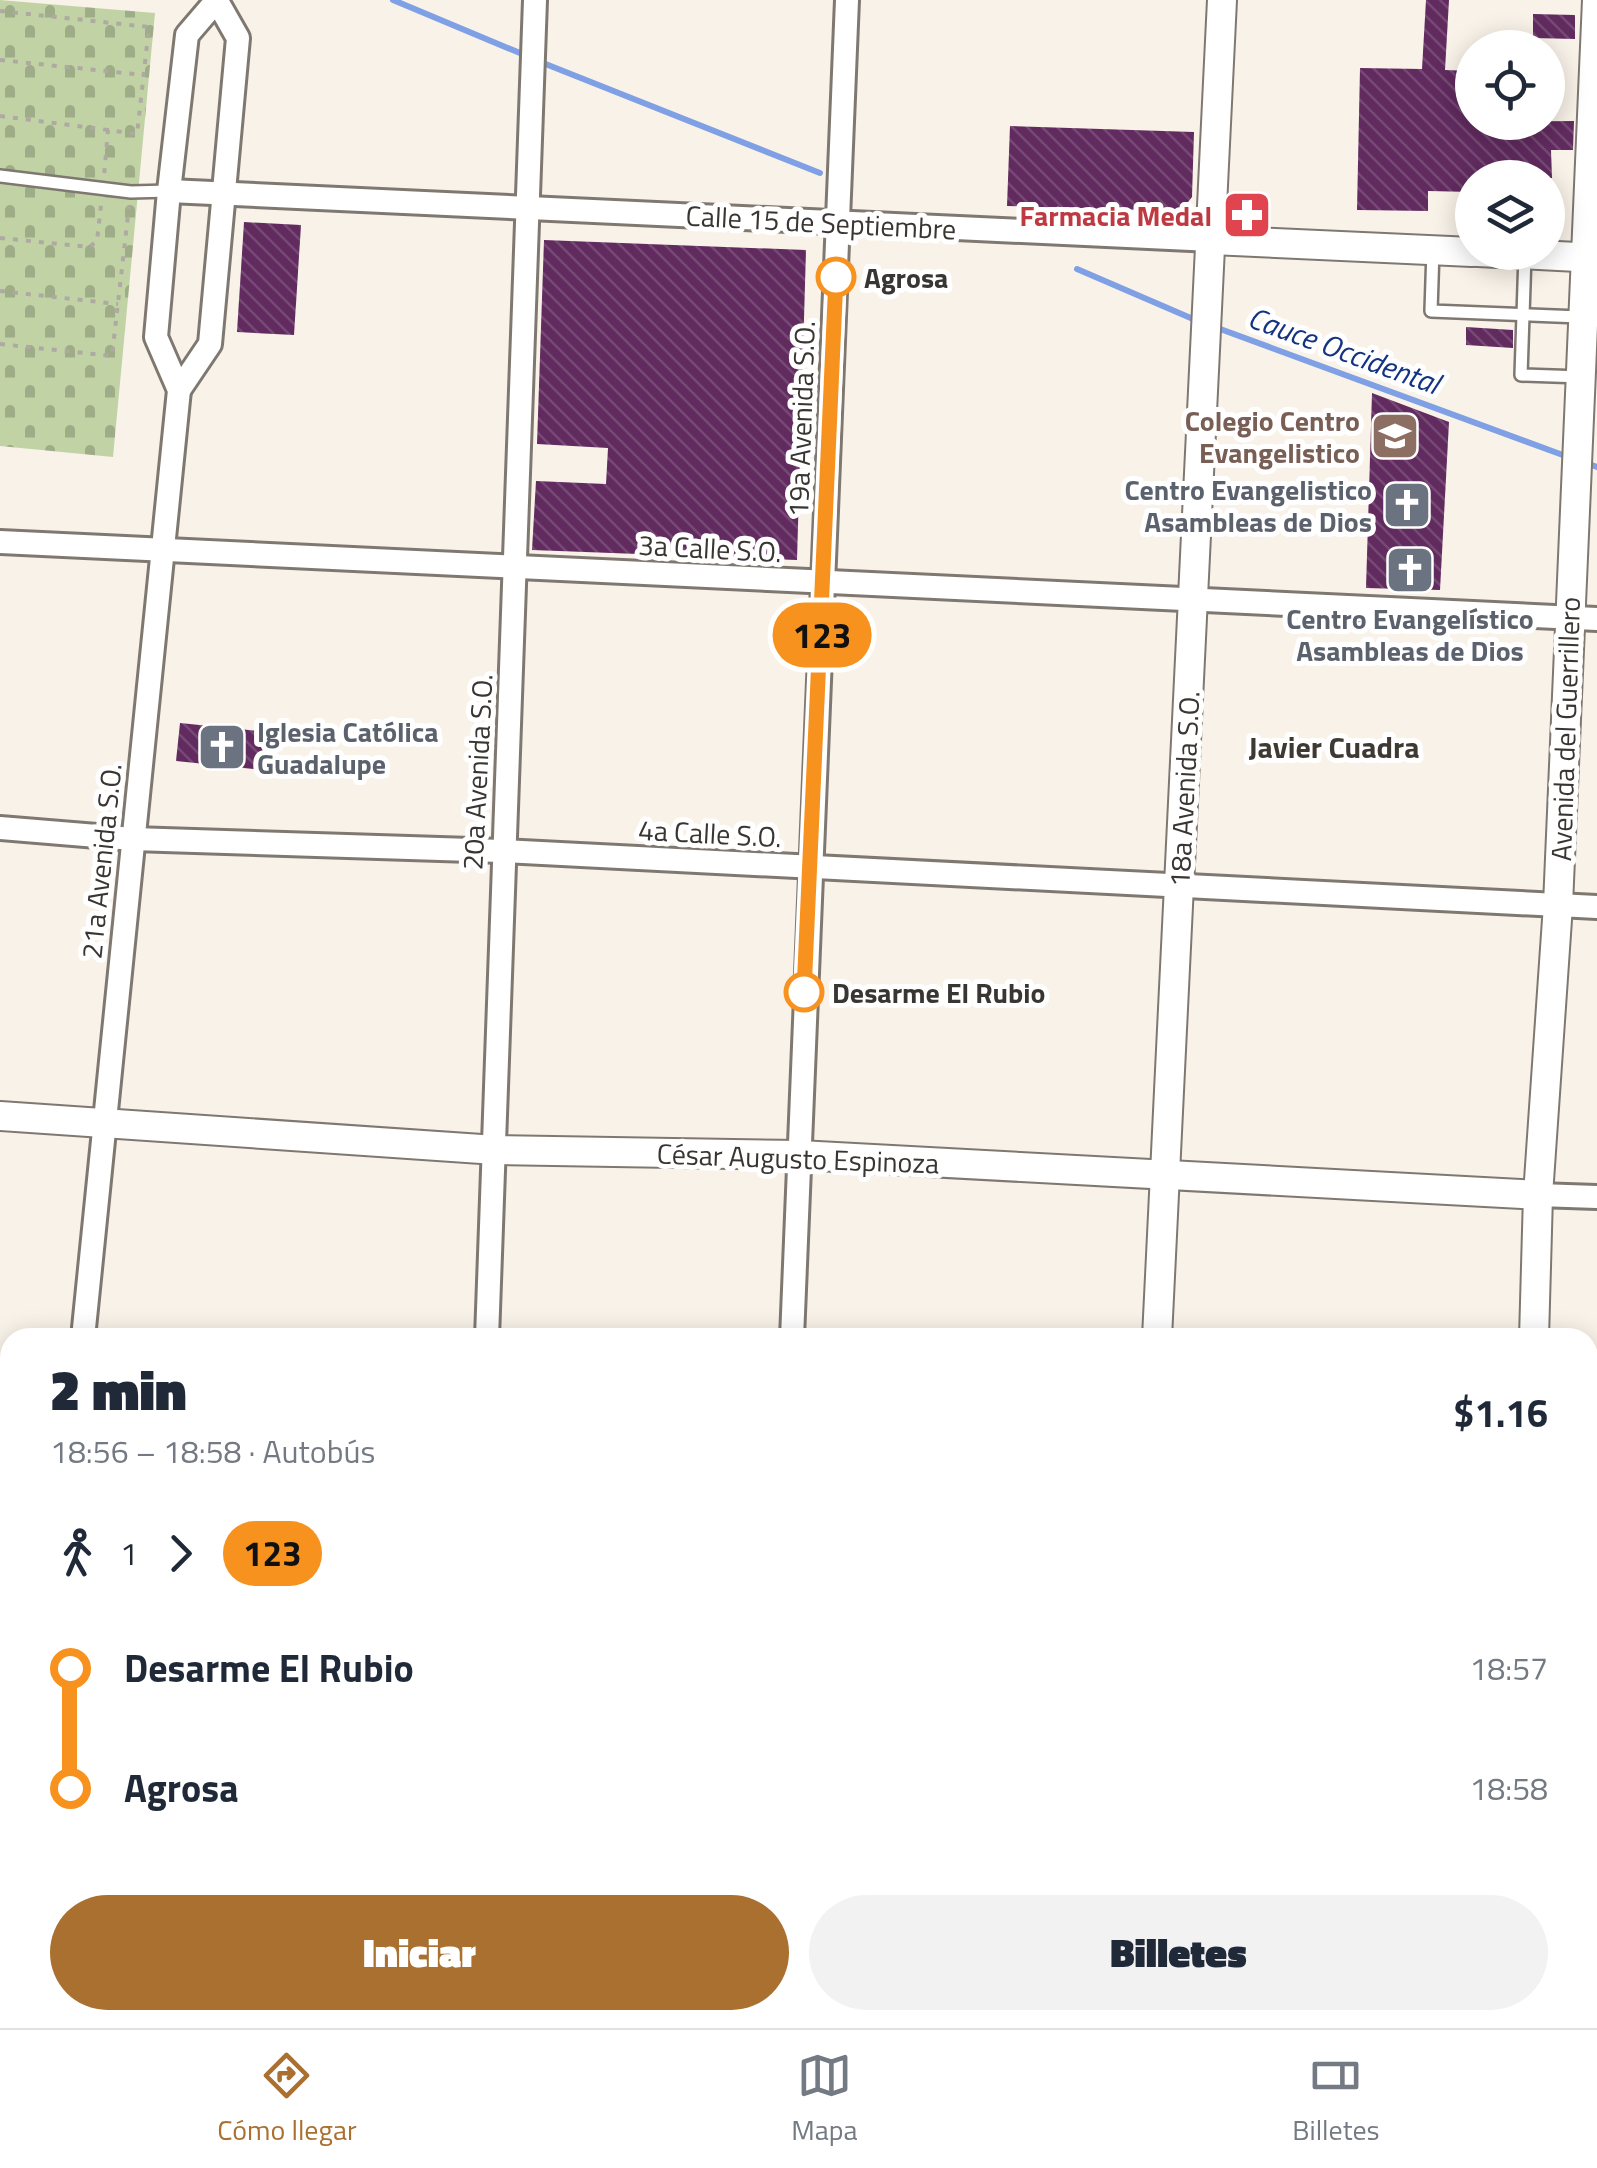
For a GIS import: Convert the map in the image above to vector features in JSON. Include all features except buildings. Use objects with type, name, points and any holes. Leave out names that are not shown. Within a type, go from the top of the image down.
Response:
[{"type":"street","name":"21a Avenida S.O.","points":[[84,1328],[178,390],[156,336],[170,192],[187,36],[216,0],[238,38],[210,344],[178,390]]},
{"type":"street","name":"20a Avenida S.O.","points":[[487,1328],[535,0]]},
{"type":"street","name":"19a Avenida S.O.","points":[[792,1328],[808,868],[825,584],[847,0]]},
{"type":"street","name":"18a Avenida S.O.","points":[[1158,1328],[1222,0]]},
{"type":"street","name":"Avenida del Guerrillero","points":[[1534,1328],[1538,1196],[1583,619],[1578,460],[1592,258],[1597,0]]},
{"type":"street","name":"Calle 15 de Septiembre","points":[[170,192],[1455,251]]},
{"type":"street","name":"Calle 15 de Septiembre","points":[[1565,257],[1592,258]]},
{"type":"street","name":"3a Calle S.O.","points":[[0,542],[1583,619]]},
{"type":"street","name":"4a Calle S.O.","points":[[0,828],[134,839],[502,852],[1597,907]]},
{"type":"street","name":"César Augusto Espinoza","points":[[0,1116],[105,1127],[496,1150],[799,1155],[1597,1198]]},
{"type":"lane","points":[[0,176],[131,192],[170,192]]},
{"type":"lane","points":[[1433,250],[1431,311],[1585,317]]},
{"type":"lane","points":[[1524,270],[1522,375],[1583,377]]},
{"type":"path","points":[[0,11],[149,28],[137,134],[0,116]]},
{"type":"path","points":[[0,60],[144,75]]},
{"type":"path","points":[[0,238],[89,247],[96,241],[108,130]]},
{"type":"path","points":[[0,344],[112,356],[131,192]]},
{"type":"path","points":[[0,291],[118,304]]},
{"type":"green space","points":[[0,0],[155,13],[113,457],[0,446]]},
{"type":"waterway","name":"Cauce Occidental","points":[[393,0],[527,56]]},
{"type":"waterway","name":"Cauce Occidental","points":[[538,61],[820,173]]},
{"type":"waterway","name":"Cauce Occidental","points":[[1077,269],[1200,322]]},
{"type":"waterway","name":"Cauce Occidental","points":[[1212,326],[1571,458]]},
{"type":"waterway","name":"Cauce Occidental","points":[[1583,462],[1597,467]]},
{"type":"bus line","name":"123","points":[[804,992],[836,277]]},
{"type":"place","name":"Farmacia Medal","points":[[1247,215]]},
{"type":"place","name":"Agrosa","points":[[836,277]]},
{"type":"place","name":"Colegio Centro Evangelistico","points":[[1395,436]]},
{"type":"place","name":"Centro Evangelistico Asambleas de Dios","points":[[1407,505]]},
{"type":"place","name":"Centro Evangelístico Asambleas de Dios","points":[[1410,570]]},
{"type":"place","name":"Iglesia Católica Guadalupe","points":[[222,747]]},
{"type":"place","name":"Desarme El Rubio","points":[[804,992]]},
{"type":"district","name":"Javier Cuadra","points":[[1334,747]]}]
